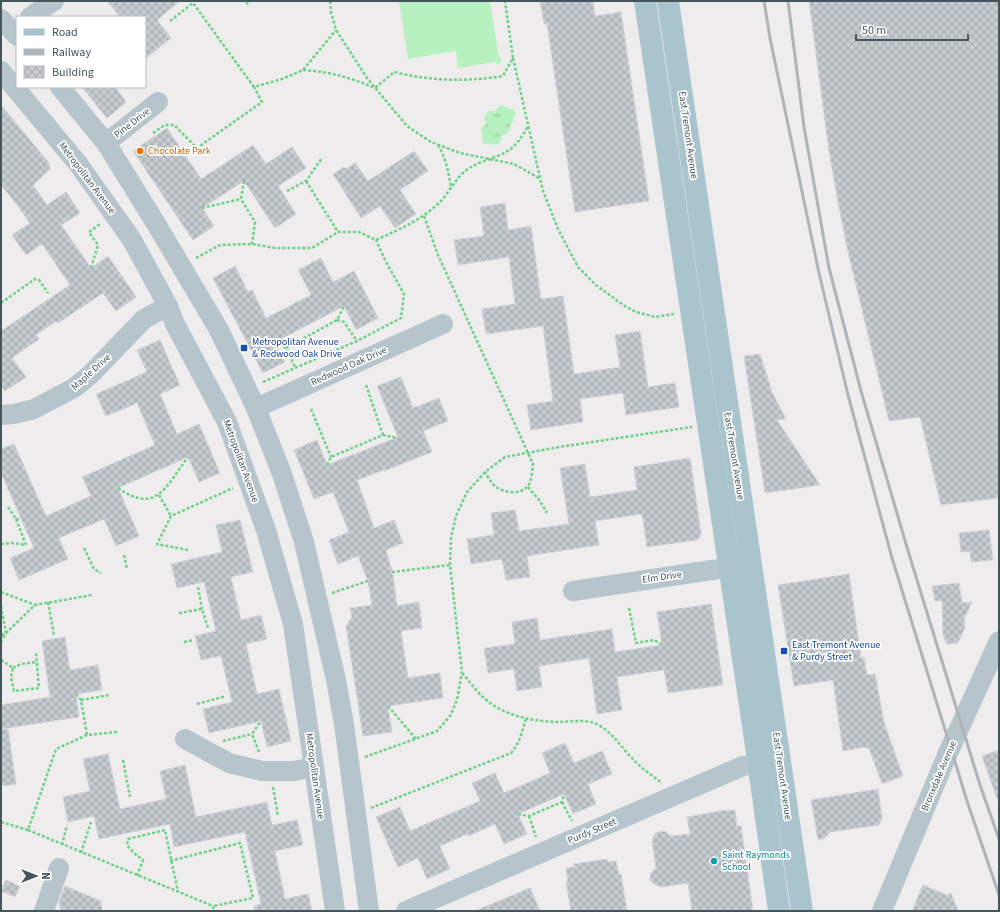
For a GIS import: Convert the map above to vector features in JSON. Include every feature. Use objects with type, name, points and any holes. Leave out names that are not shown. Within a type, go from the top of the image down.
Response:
[{"type":"main road","name":"East Tremont Avenue","points":[[645,1],[779,911]]},
{"type":"main road","name":"East Tremont Avenue","points":[[668,1],[802,911]]},
{"type":"main road","points":[[669,161],[691,158]]},
{"type":"main road","points":[[702,384],[723,381]]},
{"type":"street","points":[[32,16],[54,1]]},
{"type":"street","name":"Metropolitan Avenue","points":[[1,71],[79,165],[130,237],[168,306],[175,324],[227,422],[266,530],[291,618],[335,911]]},
{"type":"street","points":[[61,88],[106,143],[219,330],[256,408],[282,474],[304,542],[321,612],[344,724],[370,911]]},
{"type":"street","name":"Pine Drive","points":[[106,143],[158,102]]},
{"type":"street","points":[[130,237],[155,222]]},
{"type":"street","name":"Maple Drive","points":[[1,415],[14,414],[34,409],[74,388],[91,374],[144,319],[168,306]]},
{"type":"street","name":"Redwood Oak Drive","points":[[256,408],[443,324]]},
{"type":"street","name":"Elm Drive","points":[[573,591],[751,564]]},
{"type":"street","points":[[291,618],[321,612]]},
{"type":"street","name":"Bronxdale Avenue","points":[[882,911],[948,752],[994,671],[999,642]]},
{"type":"street","points":[[185,739],[229,763],[262,770],[294,771],[313,768]]},
{"type":"street","name":"Purdy Street","points":[[406,911],[743,766],[780,760]]},
{"type":"street","points":[[44,911],[59,868]]},
{"type":"path","points":[[246,4],[250,1]]},
{"type":"path","points":[[330,1],[331,12],[336,30],[375,88],[407,126],[438,145],[460,153],[514,164],[540,179]]},
{"type":"path","points":[[505,1],[513,58],[542,191],[578,267],[596,285],[623,305],[636,312],[655,317],[676,314]]},
{"type":"path","points":[[153,133],[165,125],[174,125],[197,148],[262,102],[254,87],[193,3],[170,21]]},
{"type":"path","points":[[303,70],[336,30]]},
{"type":"path","points":[[375,88],[394,72],[413,77],[446,81],[480,80],[503,76],[513,58]]},
{"type":"path","points":[[254,87],[282,79],[303,70],[322,71],[343,76],[375,88]]},
{"type":"path","points":[[376,240],[424,216],[440,202],[466,170],[488,158],[503,153],[514,147],[528,126]]},
{"type":"path","points":[[438,145],[442,151],[449,173],[451,189]]},
{"type":"path","points":[[288,191],[306,181],[322,158]]},
{"type":"path","points":[[244,180],[241,199],[255,222],[252,244]]},
{"type":"path","points":[[306,181],[338,232]]},
{"type":"path","points":[[202,208],[241,199]]},
{"type":"path","points":[[90,268],[98,245],[89,232],[114,215]]},
{"type":"path","points":[[424,216],[438,255],[533,464],[532,476],[528,487],[511,492],[503,492],[494,486],[485,472]]},
{"type":"path","points":[[196,258],[220,245],[252,244],[275,248],[312,248],[338,232],[359,232],[376,240],[385,260],[404,294],[400,318],[357,341],[263,382]]},
{"type":"path","points":[[1,303],[35,279],[39,280],[48,293]]},
{"type":"path","points":[[286,348],[337,320],[344,306]]},
{"type":"path","points":[[337,320],[344,322],[357,341]]},
{"type":"path","points":[[275,342],[286,348],[295,367]]},
{"type":"path","points":[[366,385],[383,435]]},
{"type":"path","points":[[311,409],[331,457]]},
{"type":"path","points":[[363,758],[437,731],[450,716],[457,700],[462,672],[450,565],[451,538],[456,516],[467,492],[485,472],[505,457],[694,426]]},
{"type":"path","points":[[327,465],[331,457],[383,435],[398,438]]},
{"type":"path","points":[[118,488],[139,499],[148,499],[159,495],[188,457]]},
{"type":"path","points":[[188,550],[157,544],[171,516],[248,481]]},
{"type":"path","points":[[528,487],[540,501],[547,513]]},
{"type":"path","points":[[159,495],[171,516]]},
{"type":"path","points":[[1,544],[12,543],[26,545],[18,519],[8,507]]},
{"type":"path","points":[[84,548],[94,569],[101,573]]},
{"type":"path","points":[[124,555],[127,569]]},
{"type":"path","points":[[392,572],[450,565]]},
{"type":"path","points":[[339,590],[368,581]]},
{"type":"path","points":[[198,587],[202,609],[208,628]]},
{"type":"path","points":[[1,592],[35,605]]},
{"type":"path","points":[[1,642],[6,634],[35,605],[92,595]]},
{"type":"path","points":[[48,602],[54,635]]},
{"type":"path","points":[[1,606],[6,634]]},
{"type":"path","points":[[629,608],[636,643],[654,640],[662,645]]},
{"type":"path","points":[[179,613],[202,609]]},
{"type":"path","points":[[1,635],[6,634]]},
{"type":"path","points":[[184,642],[194,640]]},
{"type":"path","points":[[13,668],[11,677],[14,691],[39,688],[36,653]]},
{"type":"path","points":[[1,660],[13,668]]},
{"type":"path","points":[[13,668],[21,664],[37,662]]},
{"type":"path","points":[[462,672],[476,690],[489,703],[508,714],[526,719],[558,722],[584,721],[603,727],[633,760],[663,784]]},
{"type":"path","points":[[76,694],[81,700],[87,735]]},
{"type":"path","points":[[81,700],[110,695]]},
{"type":"path","points":[[197,704],[226,696]]},
{"type":"path","points":[[388,706],[416,739]]},
{"type":"path","points":[[371,808],[511,752],[516,747],[520,739],[526,719]]},
{"type":"path","points":[[218,742],[252,734],[261,721]]},
{"type":"path","points":[[28,830],[56,749],[87,735],[117,732]]},
{"type":"path","points":[[252,734],[257,751],[262,754]]},
{"type":"path","points":[[123,760],[130,797]]},
{"type":"path","points":[[272,781],[278,816]]},
{"type":"path","points":[[564,794],[562,802],[573,822]]},
{"type":"path","points":[[518,814],[529,816],[562,802]]},
{"type":"path","points":[[529,816],[536,837]]},
{"type":"path","points":[[1,822],[28,830],[213,906],[253,898],[240,843],[170,861]]},
{"type":"path","points":[[81,853],[91,822]]},
{"type":"path","points":[[62,845],[67,825]]},
{"type":"path","points":[[137,876],[143,860],[127,845],[128,839],[165,830],[170,861],[178,892]]},
{"type":"path","points":[[213,906],[214,911]]},
{"type":"green space","points":[[399,1],[490,1],[499,57],[502,60],[499,65],[495,62],[458,68],[456,51],[408,59]]},
{"type":"green space","points":[[500,105],[516,112],[508,133],[502,136],[499,144],[493,145],[483,143],[481,128],[486,124],[484,118],[488,111],[495,111]]},
{"type":"building","points":[[107,1],[180,1],[157,20],[171,38],[146,58],[146,16],[119,16]]},
{"type":"building","points":[[540,1],[593,1],[595,16],[621,12],[649,201],[575,212],[547,24],[544,24]]},
{"type":"building","points":[[809,1],[999,1],[999,498],[941,505],[920,417],[889,421],[848,252],[838,202],[829,151]]},
{"type":"building","points":[[83,88],[116,88],[126,102],[107,118]]},
{"type":"building","points":[[1,105],[49,163],[50,169],[33,185],[47,205],[66,192],[80,213],[61,225],[91,268],[108,256],[136,297],[116,311],[103,293],[58,323],[56,321],[36,335],[39,339],[12,358],[26,377],[5,391],[1,385],[1,331],[70,285],[42,244],[26,255],[12,235],[30,223],[1,185]]},
{"type":"building","points":[[167,128],[201,179],[253,145],[266,164],[292,147],[306,168],[278,186],[296,214],[275,228],[244,181],[202,208],[214,226],[193,240],[133,151]]},
{"type":"building","points":[[414,151],[428,171],[400,190],[416,214],[395,228],[380,206],[361,218],[333,174],[344,167],[346,169],[355,163],[368,181]]},
{"type":"building","points":[[505,203],[508,230],[531,226],[541,299],[563,296],[574,374],[620,367],[615,335],[640,331],[648,387],[675,383],[679,407],[626,415],[623,393],[580,399],[583,422],[531,430],[527,405],[553,401],[543,326],[486,334],[482,309],[515,304],[509,257],[458,265],[454,240],[484,236],[480,207]]},
{"type":"building","points":[[321,258],[333,282],[354,271],[378,318],[356,330],[344,306],[275,342],[285,362],[263,373],[213,278],[235,266],[248,292],[252,290],[266,318],[311,295],[298,270]]},
{"type":"building","points":[[160,340],[180,385],[160,394],[177,434],[199,424],[220,473],[199,482],[188,457],[118,488],[139,536],[116,546],[104,519],[59,538],[68,559],[19,580],[10,558],[34,548],[1,473],[1,449],[14,444],[46,516],[91,496],[82,477],[155,445],[137,403],[106,416],[96,394],[147,372],[137,350]]},
{"type":"building","points":[[760,354],[772,392],[786,419],[777,420],[820,485],[765,493],[744,356]]},
{"type":"building","points":[[401,377],[413,408],[439,398],[448,421],[423,431],[432,452],[357,480],[374,528],[394,520],[403,543],[386,550],[393,575],[397,606],[419,602],[422,628],[401,631],[408,678],[440,673],[443,698],[388,706],[392,732],[363,736],[346,626],[352,617],[350,608],[372,605],[368,581],[358,556],[338,564],[329,540],[349,532],[333,492],[314,499],[294,450],[317,440],[327,465],[398,437],[377,386]]},
{"type":"building","points":[[690,458],[701,533],[697,540],[647,547],[642,514],[595,521],[599,545],[527,556],[530,577],[506,580],[502,559],[471,564],[467,539],[494,535],[491,513],[515,510],[519,531],[569,524],[560,468],[585,464],[590,497],[637,490],[634,467]]},
{"type":"building","points":[[240,520],[253,572],[231,577],[241,620],[261,615],[267,639],[246,644],[257,694],[279,689],[291,741],[267,747],[261,721],[209,733],[203,709],[232,702],[221,656],[201,660],[195,636],[216,631],[204,582],[177,588],[171,564],[222,552],[216,525]]},
{"type":"building","points":[[989,530],[993,560],[971,562],[970,551],[961,552],[959,533]]},
{"type":"building","points":[[849,574],[861,658],[864,657],[867,675],[875,674],[884,722],[903,776],[882,784],[869,748],[865,747],[843,751],[833,680],[794,686],[778,585]]},
{"type":"building","points":[[959,583],[962,603],[972,602],[964,619],[965,627],[958,643],[947,644],[943,635],[942,601],[935,601],[932,586]]},
{"type":"building","points":[[711,604],[723,685],[668,693],[664,670],[617,677],[622,710],[597,714],[589,658],[539,666],[542,687],[517,691],[514,669],[488,673],[484,648],[515,644],[512,622],[537,618],[540,640],[612,629],[615,652],[662,645],[657,612]]},
{"type":"building","points":[[65,637],[70,670],[98,665],[102,690],[76,694],[79,717],[1,729],[1,705],[50,697],[42,641]]},
{"type":"building","points":[[8,729],[16,784],[1,786],[1,730]]},
{"type":"building","points":[[565,743],[574,763],[602,751],[612,774],[588,784],[596,804],[573,814],[564,794],[518,814],[527,834],[504,844],[495,824],[468,836],[467,834],[440,846],[450,869],[427,879],[418,858],[398,867],[376,817],[400,807],[410,831],[480,801],[472,783],[495,773],[504,793],[550,773],[542,753]]},
{"type":"building","points":[[999,750],[999,798],[997,799],[982,756]]},
{"type":"building","points":[[108,754],[120,809],[166,799],[160,771],[185,765],[196,817],[267,802],[272,825],[297,820],[303,845],[275,851],[285,899],[308,894],[312,911],[254,911],[254,906],[261,904],[245,832],[174,847],[170,824],[99,839],[94,816],[68,822],[63,797],[90,791],[83,759]]},
{"type":"building","points":[[878,789],[882,818],[879,825],[830,832],[825,838],[818,840],[811,800]]},
{"type":"building","name":"Saint Raymonds School","points":[[725,810],[735,810],[737,826],[741,826],[753,911],[692,911],[688,883],[661,887],[654,884],[650,880],[651,873],[656,868],[652,840],[655,834],[660,831],[666,832],[670,836],[690,834],[687,817]]},
{"type":"building","points":[[607,859],[608,862],[616,861],[619,875],[621,874],[627,911],[571,911],[566,882],[568,882],[566,868],[575,867],[574,864]]},
{"type":"building","points":[[6,880],[20,886],[15,897],[1,891]]},
{"type":"building","points":[[923,885],[947,895],[951,893],[958,911],[912,911]]},
{"type":"building","points":[[65,886],[101,901],[102,911],[61,911],[59,902]]},
{"type":"building","points":[[530,888],[540,911],[475,911]]},
{"type":"railway","points":[[764,1],[770,38],[819,273],[848,395],[892,558],[968,804],[999,895]]},
{"type":"railway","points":[[788,1],[804,127],[829,268],[861,391],[909,554],[980,785],[999,839]]},
{"type":"place","name":"Chocolate Park","points":[[140,151]]},
{"type":"place","name":"Metropolitan Avenue & Redwood Oak Drive","points":[[244,348]]},
{"type":"place","name":"East Tremont Avenue & Purdy Street","points":[[784,651]]},
{"type":"place","name":"Saint Raymonds School","points":[[714,861]]}]
